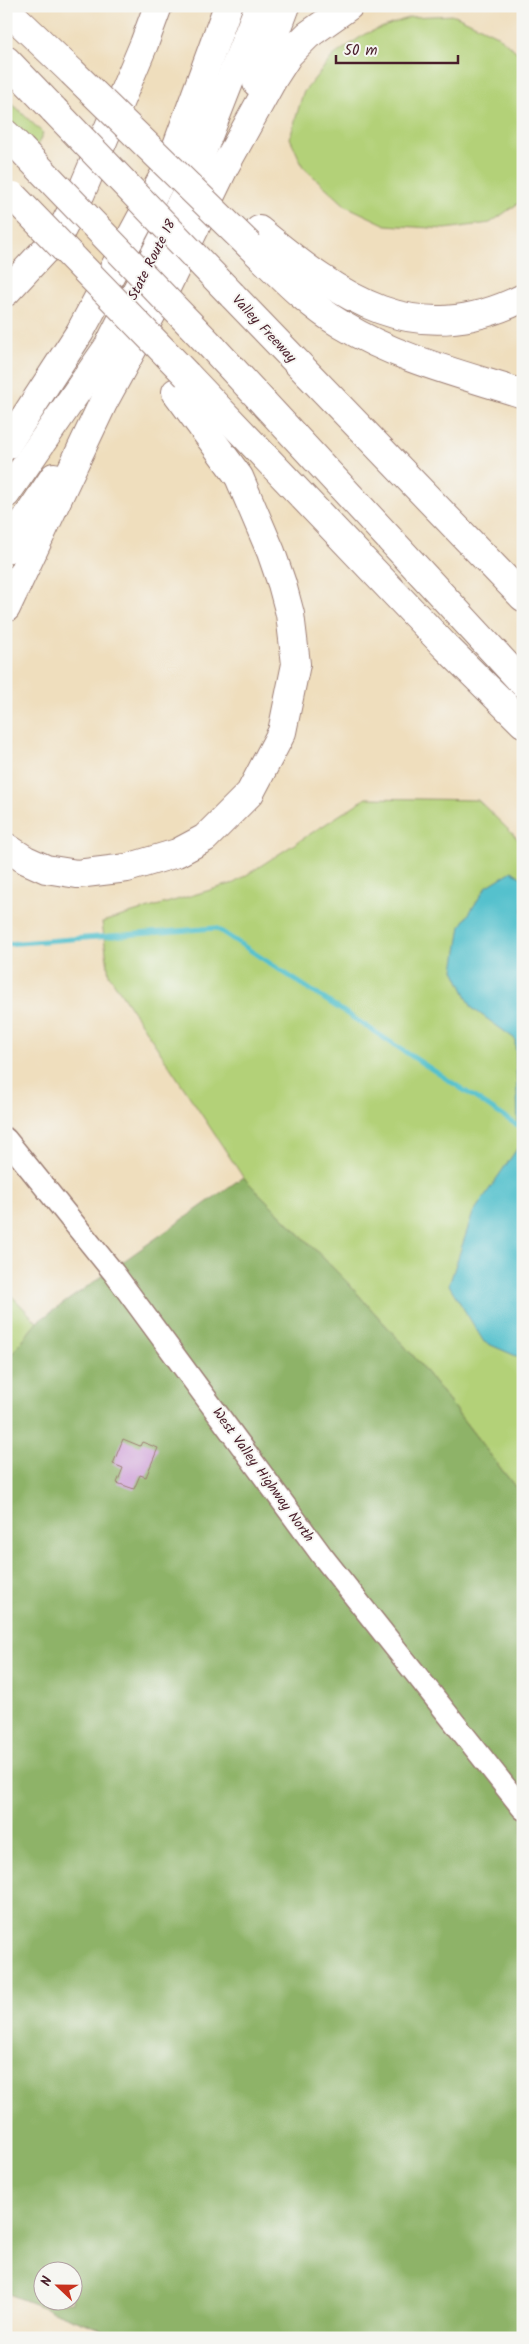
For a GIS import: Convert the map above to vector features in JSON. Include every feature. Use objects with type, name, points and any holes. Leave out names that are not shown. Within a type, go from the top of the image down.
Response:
[{"type":"highway","points":[[6,292],[59,235],[81,193],[144,44],[158,6]]},
{"type":"highway","name":"State Route 18","points":[[6,446],[80,332],[171,162],[228,6]]},
{"type":"highway","name":"State Route 18","points":[[6,494],[108,347],[185,195],[260,6]]},
{"type":"highway","points":[[225,166],[286,6]]},
{"type":"highway","points":[[8,607],[103,403],[168,284],[225,166],[272,80],[289,54],[308,35],[349,6]]},
{"type":"highway","points":[[6,8],[147,144],[254,238],[303,297],[342,324],[419,362],[523,394]]},
{"type":"highway","name":"Valley Freeway","points":[[6,60],[523,597]]},
{"type":"highway","points":[[14,142],[213,348],[523,683]]},
{"type":"highway","points":[[8,192],[99,283],[181,384],[523,723]]},
{"type":"highway","points":[[254,238],[349,296],[383,312],[429,321],[465,319],[490,313],[523,298]]},
{"type":"highway","points":[[6,846],[26,860],[46,869],[76,874],[127,868],[177,853],[205,838],[250,793],[282,732],[296,664],[290,614],[282,584],[271,552],[239,477],[181,384]]},
{"type":"highway","points":[[6,549],[103,403]]},
{"type":"main road","name":"West Valley Highway North","points":[[6,1139],[114,1273],[323,1557],[523,1809]]},
{"type":"green space","points":[[455,15],[497,35],[523,57],[523,200],[490,223],[445,229],[386,225],[346,206],[303,167],[290,138],[303,93],[333,56],[365,34],[410,17]]},
{"type":"green space","points":[[6,98],[43,133],[37,147],[6,117]]},
{"type":"green space","points":[[366,798],[478,800],[523,844],[523,1497],[416,1359],[346,1281],[243,1177],[109,975],[102,922],[234,883]]},
{"type":"green space","points":[[243,1177],[346,1281],[416,1359],[523,1497],[523,2338],[114,2338],[111,2333],[56,2312],[82,2312],[82,2262],[32,2262],[32,2303],[6,2293],[6,1361],[37,1322]]},
{"type":"green space","points":[[6,1290],[37,1322],[6,1361]]},
{"type":"water","points":[[512,871],[523,879],[523,1359],[484,1342],[449,1285],[473,1213],[519,1146],[515,1039],[472,1008],[454,970],[461,926],[486,887]]},
{"type":"building","points":[[123,1439],[140,1446],[142,1442],[158,1448],[146,1477],[140,1475],[134,1489],[117,1483],[123,1468],[113,1464]]},
{"type":"waterway","points":[[6,944],[216,928],[523,1129]]}]
